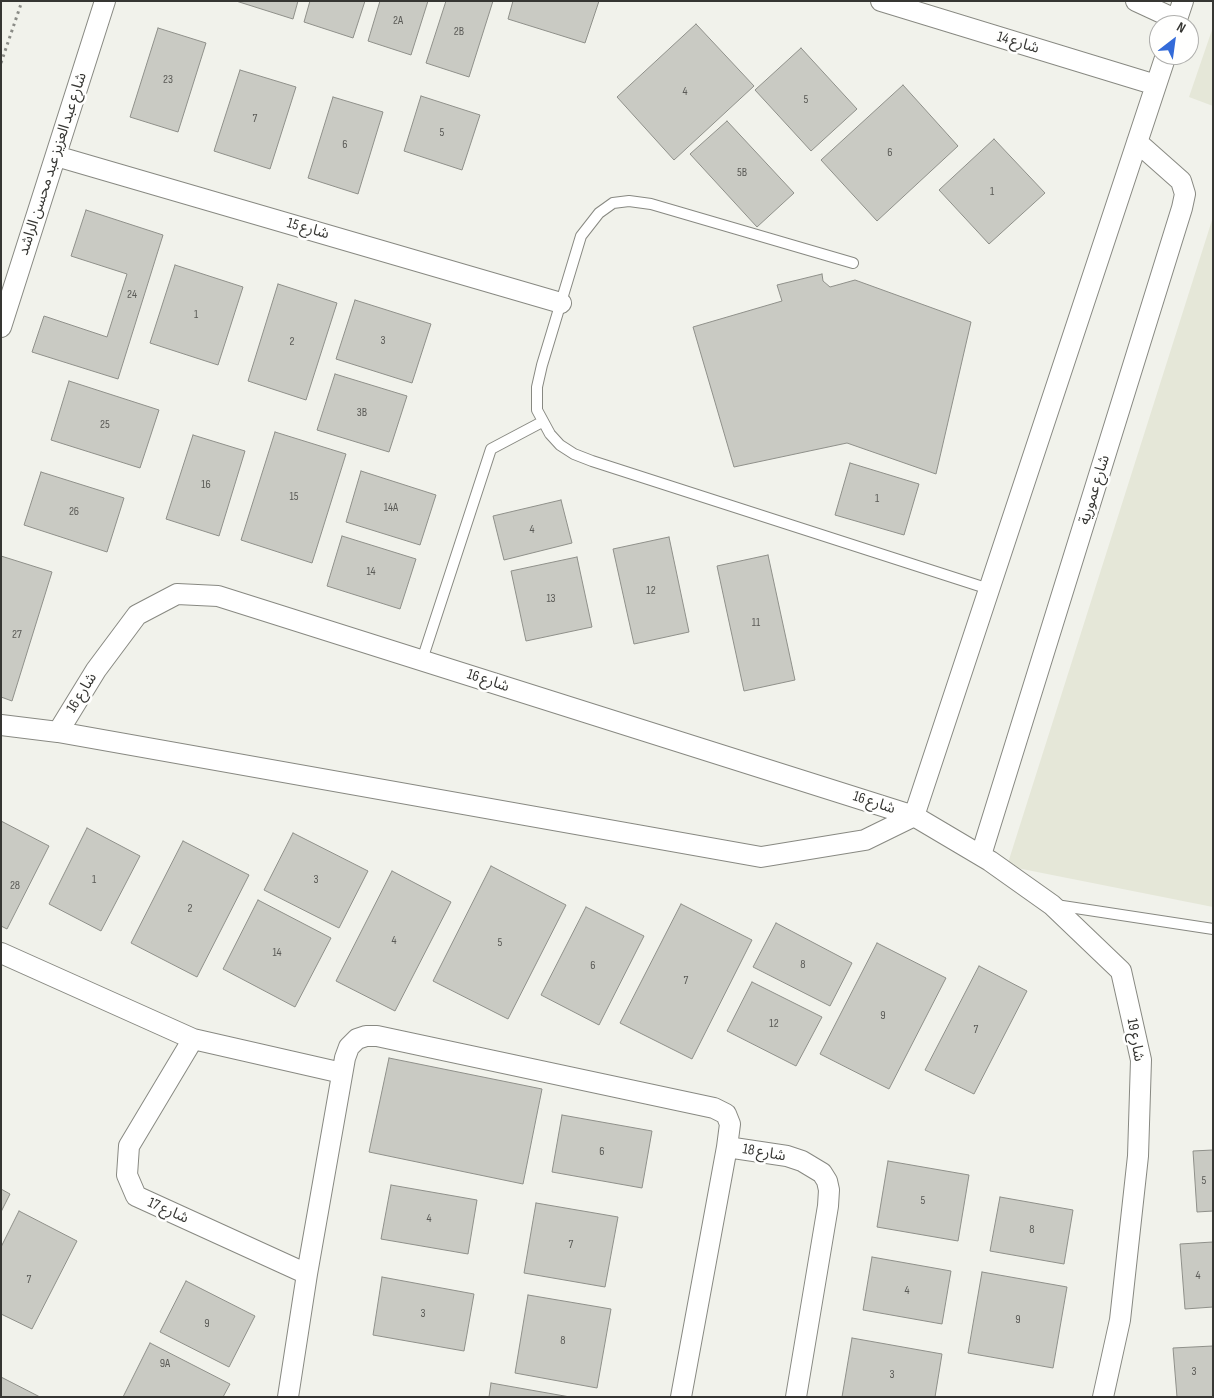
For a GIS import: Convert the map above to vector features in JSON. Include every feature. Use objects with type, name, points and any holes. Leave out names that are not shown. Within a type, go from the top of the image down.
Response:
[{"type":"street","name":"شارع عبد العزيز عبد محسن الراشد","points":[[1,327],[105,1]]},
{"type":"street","name":"شارع 14","points":[[881,1],[1156,85]]},
{"type":"street","points":[[1136,1],[1179,15]]},
{"type":"street","points":[[914,816],[1163,65]]},
{"type":"street","name":"شارع عمورية","points":[[981,855],[1182,208],[1185,194],[1181,181],[1137,142]]},
{"type":"street","name":"شارع 15","points":[[56,156],[561,303]]},
{"type":"street","name":"شارع 16","points":[[58,732],[96,670],[137,615],[177,594],[218,596],[914,816]]},
{"type":"street","name":"شارع 16","points":[[1,725],[58,732],[761,857],[866,840],[914,816]]},
{"type":"street","name":"شارع 19","points":[[914,816],[981,855],[1052,905],[1122,971],[1141,1060],[1138,1156],[1120,1320],[1103,1397]]},
{"type":"street","points":[[1,954],[194,1039],[342,1073]]},
{"type":"street","points":[[288,1397],[342,1073],[349,1047],[357,1039],[366,1036],[377,1036],[714,1108],[726,1114],[729,1120],[727,1147]]},
{"type":"street","name":"شارع 17","points":[[194,1039],[129,1146],[127,1175],[136,1196],[307,1274]]},
{"type":"street","name":"شارع 18","points":[[682,1397],[727,1147],[787,1156],[802,1161],[817,1170],[827,1181],[830,1190],[796,1397]]},
{"type":"lane","points":[[853,263],[651,204],[629,201],[614,203],[599,213],[581,236],[537,387],[537,410],[542,422],[560,445],[574,454],[592,461],[990,589]]},
{"type":"lane","points":[[422,660],[491,449],[542,422]]},
{"type":"lane","points":[[1052,905],[1213,930]]},
{"type":"path","points":[[1,63],[22,1]]},
{"type":"shaded area","points":[[1213,27],[1213,106],[1189,97]]},
{"type":"shaded area","points":[[1213,217],[1213,907],[1007,866]]},
{"type":"building","points":[[236,1],[298,1],[293,19]]},
{"type":"building","points":[[310,1],[365,1],[353,38],[304,22]]},
{"type":"building","points":[[380,1],[428,1],[411,55],[368,41]]},
{"type":"building","points":[[446,1],[493,1],[469,77],[426,63]]},
{"type":"building","points":[[513,1],[599,1],[585,43],[508,19]]},
{"type":"building","points":[[696,24],[754,86],[674,160],[617,97]]},
{"type":"building","points":[[158,28],[206,43],[178,132],[130,117]]},
{"type":"building","points":[[801,48],[857,109],[811,151],[755,90]]},
{"type":"building","points":[[240,70],[296,87],[270,169],[214,151]]},
{"type":"building","points":[[903,85],[958,146],[877,221],[821,160]]},
{"type":"building","points":[[421,96],[480,115],[462,170],[404,151]]},
{"type":"building","points":[[333,97],[383,112],[358,194],[308,178]]},
{"type":"building","points":[[727,121],[794,193],[757,227],[690,154]]},
{"type":"building","points":[[994,139],[1045,193],[989,244],[939,190]]},
{"type":"building","points":[[86,210],[163,235],[118,379],[32,352],[44,316],[107,337],[127,274],[71,256]]},
{"type":"building","points":[[175,265],[243,287],[218,365],[150,343]]},
{"type":"building","points":[[822,274],[823,281],[830,287],[855,280],[971,322],[936,474],[847,443],[734,467],[693,327],[782,301],[777,285]]},
{"type":"building","points":[[278,284],[337,303],[306,400],[248,381]]},
{"type":"building","points":[[355,300],[431,324],[412,383],[336,359]]},
{"type":"building","points":[[335,374],[407,396],[389,452],[317,430]]},
{"type":"building","points":[[69,381],[159,410],[140,468],[51,440]]},
{"type":"building","points":[[275,432],[346,454],[312,563],[241,540]]},
{"type":"building","points":[[193,435],[245,451],[219,536],[166,519]]},
{"type":"building","points":[[850,463],[919,484],[904,535],[835,515]]},
{"type":"building","points":[[361,471],[436,495],[420,545],[346,522]]},
{"type":"building","points":[[41,472],[124,498],[107,552],[24,525]]},
{"type":"building","points":[[561,500],[572,543],[504,560],[493,516]]},
{"type":"building","points":[[342,536],[416,559],[400,609],[327,586]]},
{"type":"building","points":[[669,537],[689,632],[634,644],[613,549]]},
{"type":"building","points":[[768,555],[795,680],[744,691],[717,566]]},
{"type":"building","points":[[1,556],[52,572],[12,701],[1,697]]},
{"type":"building","points":[[577,557],[592,627],[526,641],[511,571]]},
{"type":"building","points":[[1,821],[49,846],[7,929],[1,926]]},
{"type":"building","points":[[87,828],[140,856],[101,931],[49,904]]},
{"type":"building","points":[[293,833],[368,871],[339,928],[264,890]]},
{"type":"building","points":[[183,841],[249,875],[197,977],[131,943]]},
{"type":"building","points":[[491,866],[566,905],[508,1019],[433,981]]},
{"type":"building","points":[[392,871],[451,902],[395,1011],[336,981]]},
{"type":"building","points":[[258,900],[331,938],[295,1007],[223,969]]},
{"type":"building","points":[[681,904],[752,940],[692,1059],[620,1023]]},
{"type":"building","points":[[586,907],[644,936],[599,1025],[541,995]]},
{"type":"building","points":[[776,923],[852,963],[830,1006],[753,967]]},
{"type":"building","points":[[877,943],[946,978],[889,1089],[820,1054]]},
{"type":"building","points":[[979,966],[1027,991],[974,1094],[925,1070]]},
{"type":"building","points":[[752,982],[822,1017],[796,1066],[727,1031]]},
{"type":"building","points":[[389,1058],[542,1089],[523,1184],[369,1152]]},
{"type":"building","points":[[562,1115],[652,1131],[642,1188],[552,1172]]},
{"type":"building","points":[[1213,1150],[1213,1211],[1197,1212],[1193,1151]]},
{"type":"building","points":[[888,1161],[969,1175],[958,1241],[877,1227]]},
{"type":"building","points":[[391,1185],[477,1200],[468,1254],[381,1239]]},
{"type":"building","points":[[1,1189],[10,1194],[1,1212]]},
{"type":"building","points":[[1000,1197],[1073,1210],[1064,1264],[990,1251]]},
{"type":"building","points":[[536,1203],[618,1217],[605,1287],[524,1273]]},
{"type":"building","points":[[19,1211],[77,1241],[32,1329],[1,1314],[1,1247]]},
{"type":"building","points":[[1213,1242],[1213,1307],[1185,1309],[1180,1244]]},
{"type":"building","points":[[872,1257],[951,1271],[942,1324],[863,1310]]},
{"type":"building","points":[[982,1272],[1067,1287],[1053,1368],[968,1353]]},
{"type":"building","points":[[382,1277],[474,1294],[464,1351],[373,1335]]},
{"type":"building","points":[[186,1281],[255,1316],[229,1367],[160,1332]]},
{"type":"building","points":[[528,1295],[611,1309],[597,1388],[515,1373]]},
{"type":"building","points":[[852,1338],[942,1354],[935,1397],[842,1397]]},
{"type":"building","points":[[150,1343],[230,1384],[223,1397],[123,1397]]},
{"type":"building","points":[[1213,1346],[1213,1397],[1177,1397],[1173,1348]]},
{"type":"building","points":[[1,1377],[40,1397],[1,1397]]},
{"type":"building","points":[[491,1383],[570,1397],[489,1397]]}]
